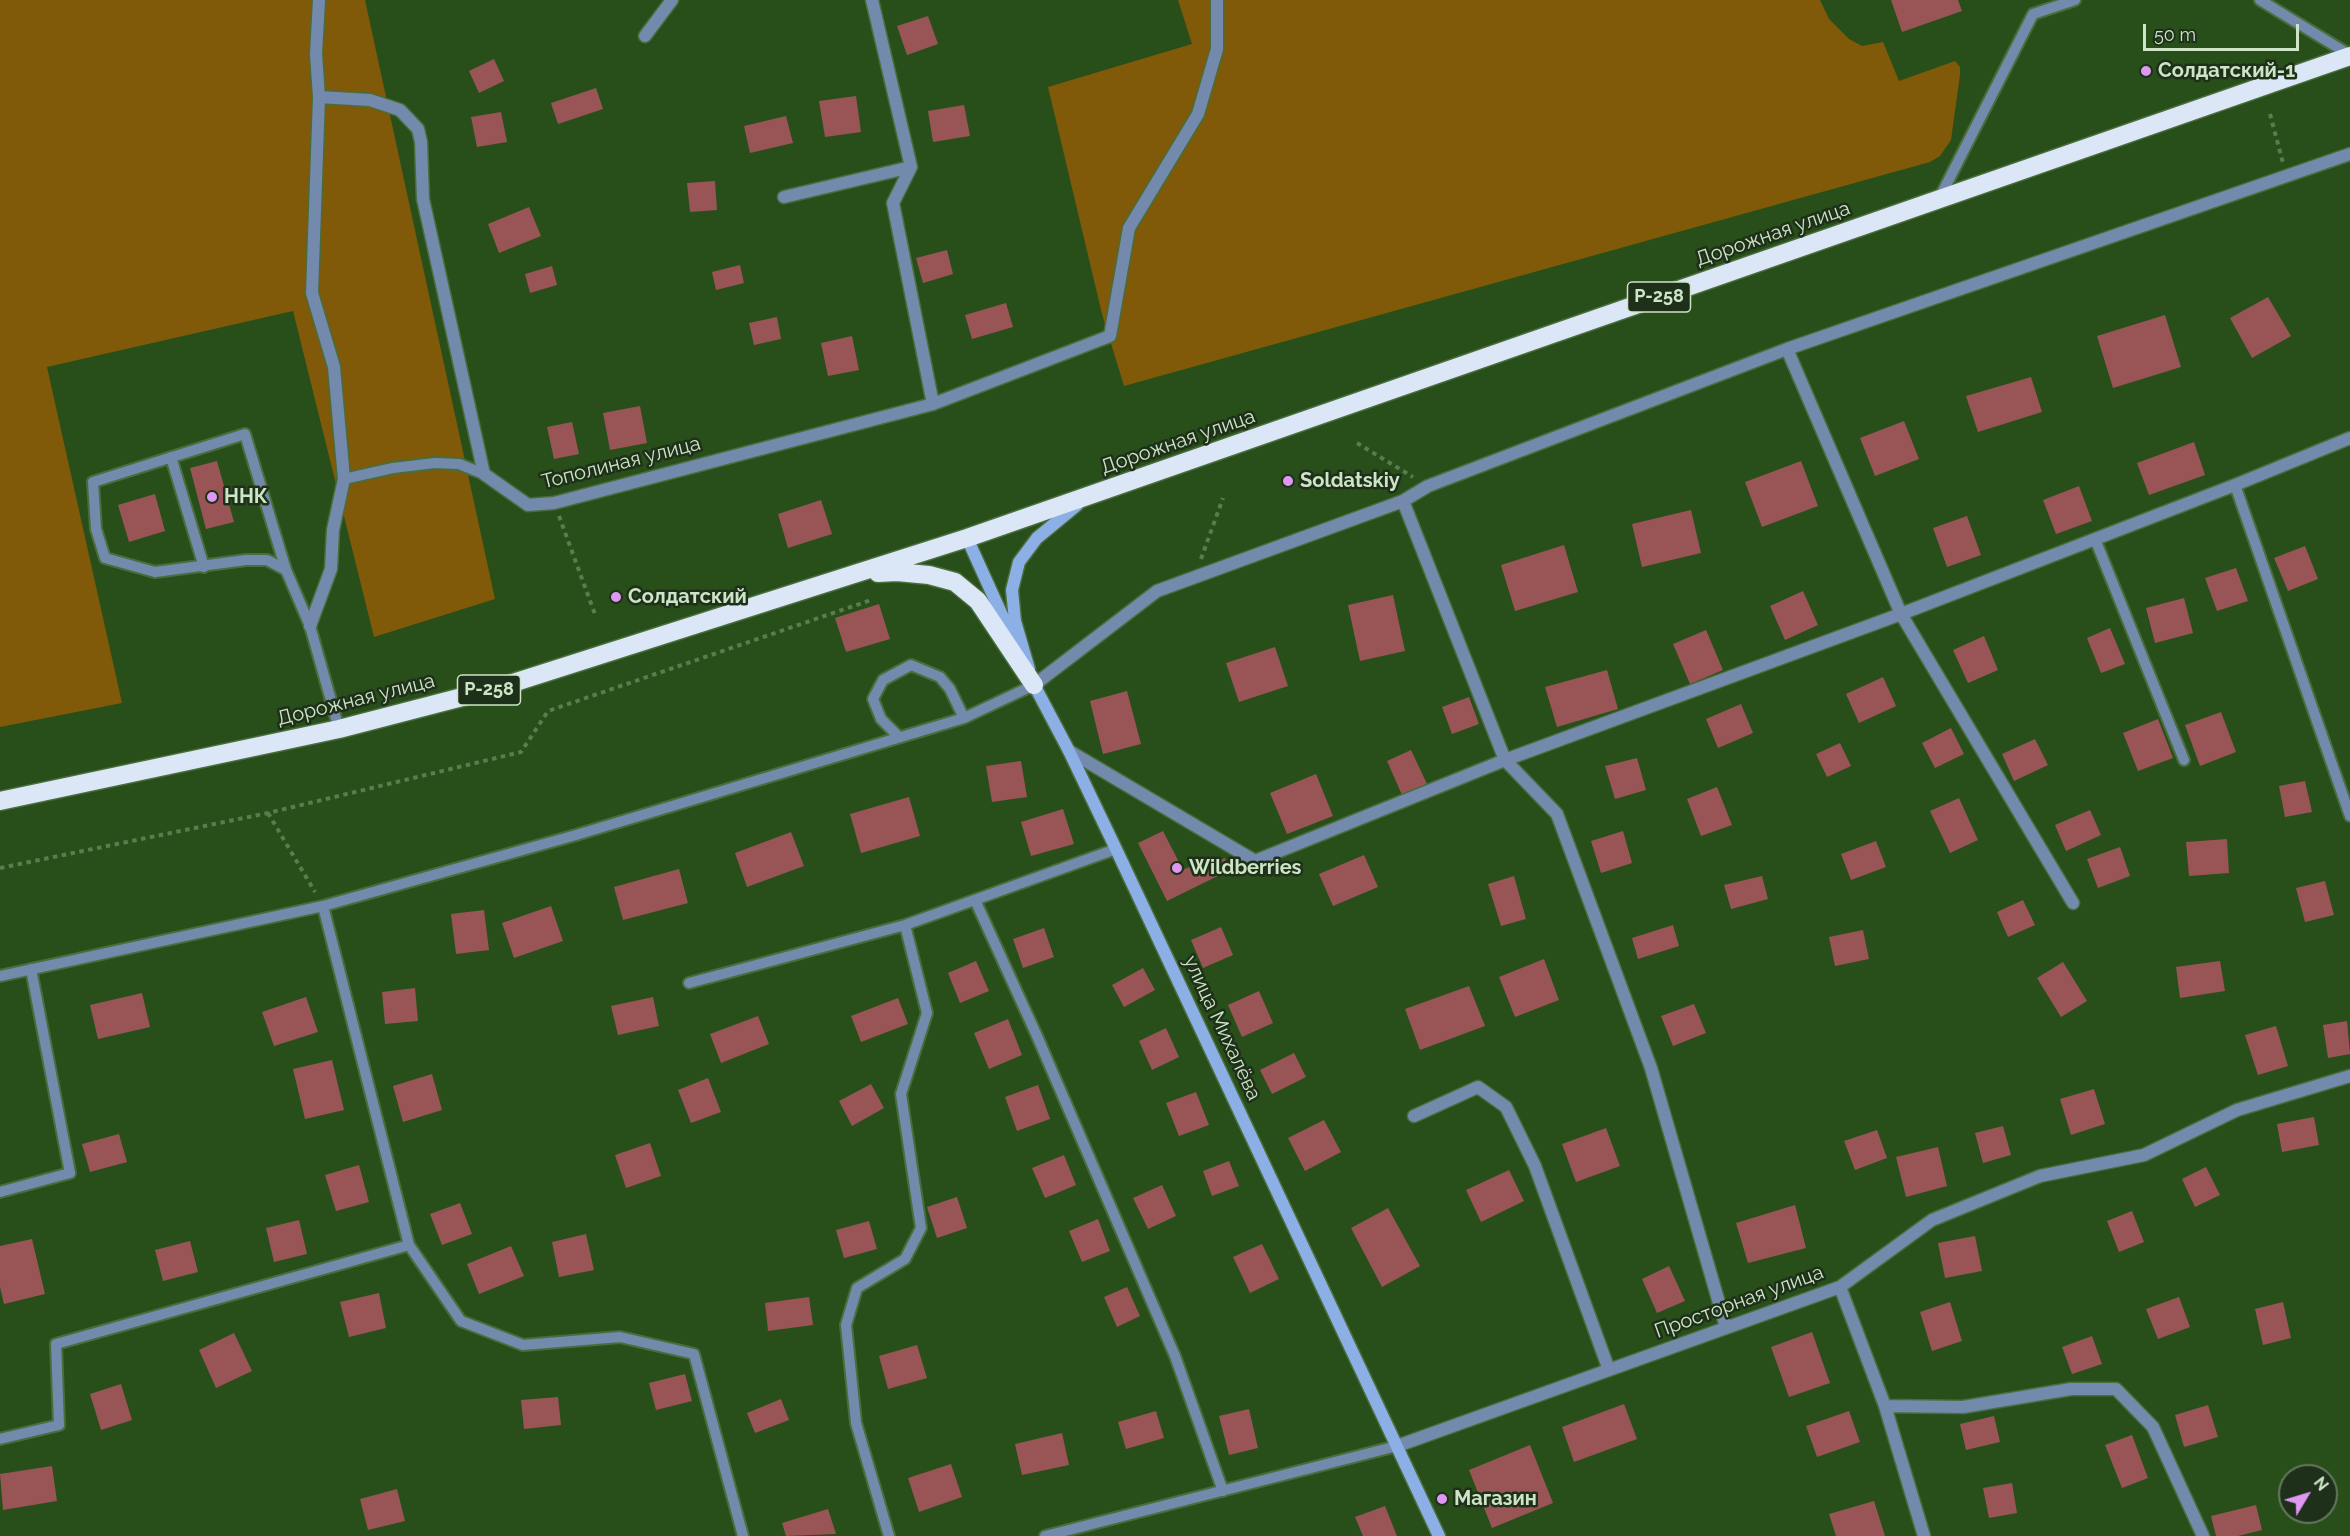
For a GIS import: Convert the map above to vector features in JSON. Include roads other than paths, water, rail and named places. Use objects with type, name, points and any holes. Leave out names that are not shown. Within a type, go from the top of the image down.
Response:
[{"type":"highway","name":"Дорожная улица","points":[[0,801],[339,729],[497,688],[967,538],[2350,55]]},
{"type":"highway","points":[[852,575],[897,572],[929,574],[955,582],[978,601],[1034,685]]},
{"type":"street","points":[[310,626],[331,569],[333,530],[344,479],[334,367],[312,293],[319,97],[316,54],[319,0]]},
{"type":"street","points":[[645,36],[672,0]]},
{"type":"street","points":[[872,0],[911,167],[893,202],[933,404]]},
{"type":"street","name":"Тополиная улица","points":[[484,474],[528,505],[554,503],[933,404],[1110,336],[1129,228],[1198,114],[1217,49],[1217,0]]},
{"type":"street","points":[[319,97],[370,100],[400,110],[418,129],[421,142],[423,199],[484,474]]},
{"type":"street","points":[[1088,496],[1037,538],[1019,562],[1012,590],[1015,621],[1034,685],[1157,591],[1403,501],[1428,486],[1787,349],[2350,154]]},
{"type":"street","points":[[784,197],[911,167]]},
{"type":"street","points":[[1787,349],[1901,614],[2073,903]]},
{"type":"street","points":[[1069,751],[1255,861],[1505,760],[1901,614],[2350,438]]},
{"type":"street","points":[[1403,501],[1505,760],[1557,814],[1651,1068],[1726,1327]]},
{"type":"street","name":"улица Михалёва","points":[[967,538],[1034,685],[1116,849],[1439,1536]]},
{"type":"street","name":"Просторная улица","points":[[1397,1446],[1840,1287],[1932,1220],[2040,1176],[2144,1155],[2237,1110],[2350,1076]]},
{"type":"street","points":[[1414,1116],[1478,1087],[1506,1107],[1535,1166],[1609,1370]]},
{"type":"street","points":[[1840,1287],[1885,1406],[1924,1536]]},
{"type":"street","points":[[1885,1406],[1963,1407],[2071,1389],[2116,1389],[2152,1427],[2203,1536]]},
{"type":"lane","points":[[1939,199],[2033,14],[2075,0]]},
{"type":"lane","points":[[2260,0],[2350,55]]},
{"type":"lane","points":[[286,570],[267,560],[246,560],[155,572],[105,558],[96,529],[93,482],[245,434],[286,570],[310,626],[339,729]]},
{"type":"lane","points":[[171,457],[204,567]]},
{"type":"lane","points":[[344,479],[393,468],[435,463],[459,464],[484,474]]},
{"type":"lane","points":[[2235,485],[2350,816]]},
{"type":"lane","points":[[2095,539],[2184,760]]},
{"type":"lane","points":[[899,737],[881,720],[873,699],[883,680],[911,665],[940,677],[950,689],[964,718]]},
{"type":"lane","points":[[0,976],[323,906],[576,835],[964,718],[1034,685]]},
{"type":"lane","points":[[689,983],[905,925],[1116,849]]},
{"type":"lane","points":[[975,900],[1037,1036],[1170,1346],[1223,1491]]},
{"type":"lane","points":[[323,906],[409,1245],[460,1321],[523,1345],[620,1337],[694,1354],[743,1536]]},
{"type":"lane","points":[[889,1536],[856,1423],[846,1325],[857,1288],[905,1259],[921,1228],[902,1094],[927,1013],[905,925]]},
{"type":"lane","points":[[0,1192],[70,1173],[32,969]]},
{"type":"lane","points":[[0,1439],[59,1425],[56,1344],[409,1245]]},
{"type":"lane","points":[[1045,1536],[1397,1446]]},
{"type":"place","name":"Солдатский-1","points":[[2146,71]]},
{"type":"place","name":"Soldatskiy","points":[[1288,481]]},
{"type":"place","name":"ННК","points":[[212,497]]},
{"type":"place","name":"Солдатский","points":[[616,597]]},
{"type":"place","name":"Wildberries","points":[[1177,868]]},
{"type":"place","name":"Магазин","points":[[1442,1499]]}]
